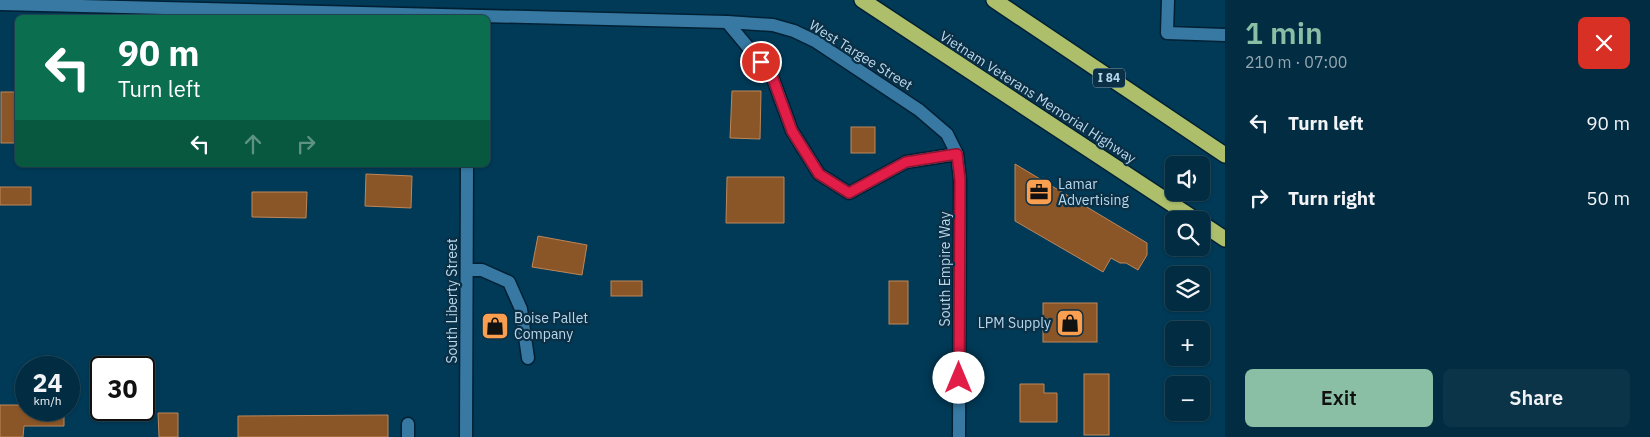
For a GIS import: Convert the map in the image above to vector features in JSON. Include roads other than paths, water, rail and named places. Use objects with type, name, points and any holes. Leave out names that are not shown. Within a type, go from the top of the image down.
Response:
[{"type":"highway","name":"Vietnam Veterans Memorial Highway","points":[[862,0],[1182,211]]},
{"type":"highway","name":"I 84","points":[[994,0],[1225,156]]},
{"type":"highway","points":[[1210,229],[1225,239]]},
{"type":"street","points":[[1168,0],[1167,33],[1225,34]]},
{"type":"street","name":"West Targee Street","points":[[0,4],[428,15]]},
{"type":"street","name":"West Targee Street","points":[[490,17],[727,22],[773,25],[794,31],[815,41],[919,110],[947,134]]},
{"type":"street","points":[[727,22],[772,76],[792,131],[819,174],[849,193],[906,162],[957,154]]},
{"type":"street","name":"South Empire Way","points":[[947,134],[957,154],[960,180],[959,437]]},
{"type":"street","name":"South Liberty Street","points":[[466,437],[467,167]]},
{"type":"street","points":[[466,270],[482,270],[508,282],[521,309],[528,358]]},
{"type":"place","name":"Lamar Advertising","points":[[1039,192]]},
{"type":"place","name":"LPM Supply","points":[[1070,323]]},
{"type":"place","name":"Boise Pallet Company","points":[[495,326]]}]
